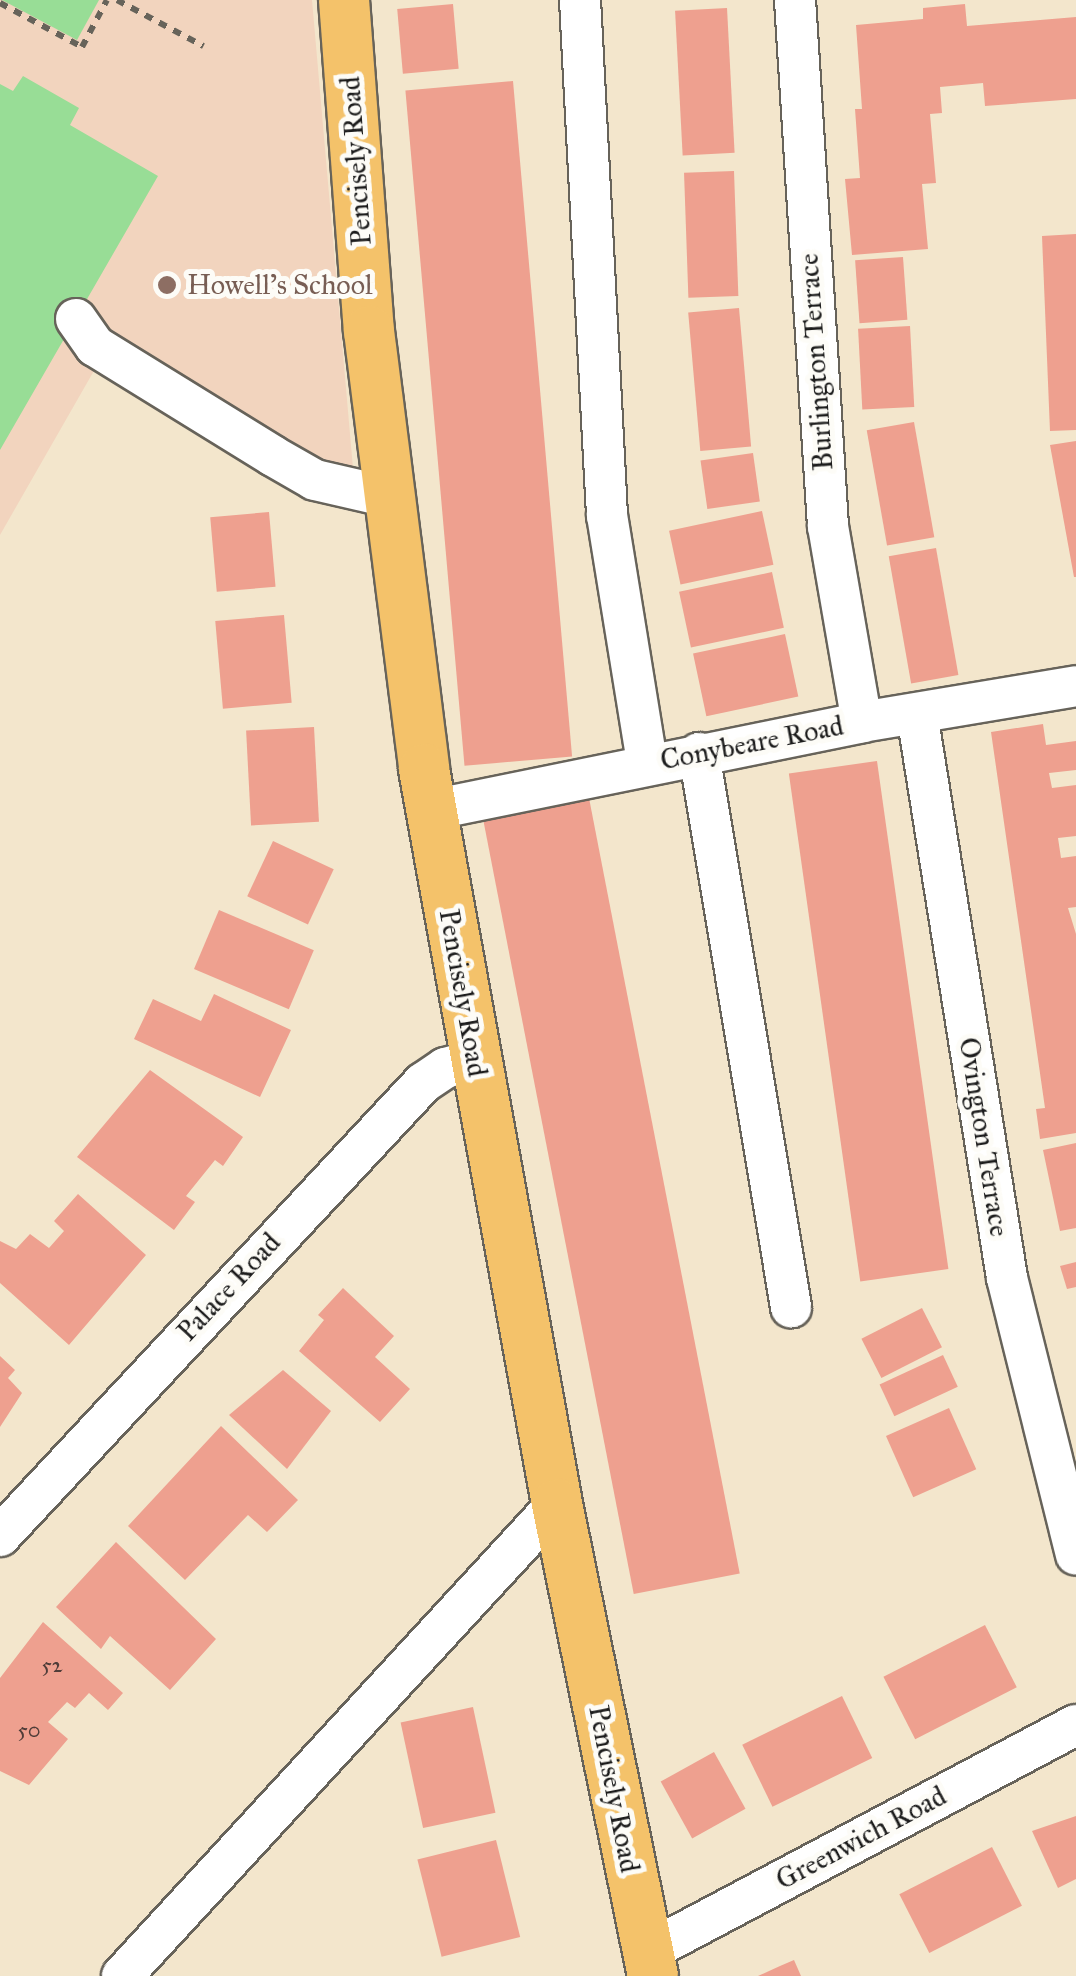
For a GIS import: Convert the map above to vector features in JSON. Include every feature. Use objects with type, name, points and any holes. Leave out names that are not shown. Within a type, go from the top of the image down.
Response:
[{"type":"main road","name":"Pencisely Road","points":[[344,0],[389,497],[431,810],[557,1504],[650,1964]]},
{"type":"street","points":[[580,0],[608,515],[647,764]]},
{"type":"street","name":"Burlington Terrace","points":[[795,0],[828,526],[862,722]]},
{"type":"street","points":[[76,318],[95,346],[273,456],[315,480],[389,497]]},
{"type":"street","name":"Conybeare Road","points":[[431,810],[699,753],[1076,686]]},
{"type":"street","name":"Ovington Terrace","points":[[917,714],[1007,1278],[1076,1555]]},
{"type":"street","points":[[699,753],[791,1307]]},
{"type":"street","name":"Palace Road","points":[[0,1536],[424,1083],[445,1068],[475,1060]]},
{"type":"street","points":[[122,1976],[557,1504]]},
{"type":"street","name":"Greenwich Road","points":[[650,1964],[1076,1725]]},
{"type":"path","points":[[0,3],[82,48],[108,0]]},
{"type":"path","points":[[117,0],[203,46]]},
{"type":"shaded area","name":"Howell's School","points":[[0,0],[312,0],[355,491],[346,492],[342,509],[292,486],[99,362],[0,535]]},
{"type":"green space","points":[[2,0],[99,0],[77,40]]},
{"type":"green space","points":[[23,76],[79,108],[70,125],[158,176],[0,450],[0,84],[13,91]]},
{"type":"building","points":[[453,4],[459,69],[403,74],[397,9]]},
{"type":"building","points":[[965,4],[967,26],[1076,17],[1076,99],[985,106],[983,83],[940,87],[942,113],[930,114],[936,183],[922,184],[928,249],[852,255],[845,179],[860,178],[855,109],[862,109],[856,25],[923,19],[923,8]]},
{"type":"building","points":[[727,8],[735,153],[683,156],[675,11]]},
{"type":"building","points":[[513,81],[572,756],[465,766],[405,90]]},
{"type":"building","points":[[734,171],[738,296],[688,298],[684,173]]},
{"type":"building","points":[[1076,234],[1076,430],[1050,431],[1042,236]]},
{"type":"building","points":[[903,257],[907,320],[860,323],[855,260]]},
{"type":"building","points":[[739,308],[751,446],[700,451],[688,312]]},
{"type":"building","points":[[910,326],[914,407],[862,410],[858,329]]},
{"type":"building","points":[[914,422],[934,537],[887,546],[867,430]]},
{"type":"building","points":[[1076,441],[1076,577],[1074,577],[1050,445]]},
{"type":"building","points":[[753,453],[760,502],[707,509],[701,460]]},
{"type":"building","points":[[762,511],[773,565],[681,585],[669,531]]},
{"type":"building","points":[[269,512],[276,587],[217,592],[210,517]]},
{"type":"building","points":[[936,548],[958,675],[911,683],[889,556]]},
{"type":"building","points":[[772,572],[784,628],[691,648],[679,592]]},
{"type":"building","points":[[284,615],[292,703],[223,709],[215,621]]},
{"type":"building","points":[[785,634],[798,697],[706,716],[693,654]]},
{"type":"building","points":[[1043,724],[1046,745],[1076,741],[1076,770],[1049,773],[1052,788],[1076,785],[1076,836],[1058,838],[1061,858],[1076,856],[1076,907],[1068,908],[1076,934],[1076,1133],[1040,1139],[1036,1109],[1045,1108],[991,732]]},
{"type":"building","points":[[314,727],[319,822],[251,825],[246,731]]},
{"type":"building","points":[[877,761],[948,1269],[860,1281],[789,773]]},
{"type":"building","points":[[589,798],[740,1573],[634,1594],[483,819]]},
{"type":"building","points":[[273,841],[334,869],[308,925],[247,896]]},
{"type":"building","points":[[219,910],[314,950],[289,1009],[194,969]]},
{"type":"building","points":[[214,994],[291,1030],[260,1097],[134,1039],[153,999],[201,1021]]},
{"type":"building","points":[[150,1070],[243,1137],[223,1166],[215,1160],[186,1196],[195,1202],[174,1230],[77,1157]]},
{"type":"building","points":[[1076,1143],[1076,1228],[1060,1231],[1043,1150]]},
{"type":"building","points":[[78,1194],[146,1255],[69,1345],[0,1283],[0,1241],[16,1249],[30,1234],[49,1248],[64,1231],[54,1221]]},
{"type":"building","points":[[1076,1262],[1076,1287],[1067,1289],[1060,1266]]},
{"type":"building","points":[[343,1288],[394,1336],[375,1357],[410,1389],[380,1422],[299,1351],[324,1320],[318,1315]]},
{"type":"building","points":[[922,1308],[942,1347],[881,1378],[861,1339]]},
{"type":"building","points":[[943,1355],[958,1387],[894,1416],[880,1385]]},
{"type":"building","points":[[0,1356],[15,1370],[8,1378],[22,1393],[0,1427]]},
{"type":"building","points":[[283,1370],[331,1411],[287,1469],[229,1415]]},
{"type":"building","points":[[949,1408],[976,1469],[913,1497],[886,1436]]},
{"type":"building","points":[[221,1426],[298,1500],[267,1532],[248,1515],[185,1580],[128,1526]]},
{"type":"building","points":[[116,1542],[216,1639],[170,1690],[110,1636],[101,1649],[56,1607]]},
{"type":"building","points":[[43,1622],[123,1693],[108,1710],[89,1693],[75,1708],[67,1702],[48,1722],[68,1739],[29,1785],[0,1771],[0,1678]]},
{"type":"building","points":[[985,1625],[1017,1687],[915,1739],[883,1677]]},
{"type":"building","points":[[842,1696],[872,1758],[772,1807],[742,1745]]},
{"type":"building","points":[[473,1707],[495,1813],[423,1828],[401,1722]]},
{"type":"building","points":[[714,1752],[746,1809],[692,1838],[661,1782]]},
{"type":"building","points":[[1076,1816],[1076,1879],[1058,1888],[1032,1831]]},
{"type":"building","points":[[496,1840],[520,1937],[442,1957],[417,1860]]},
{"type":"building","points":[[992,1847],[1022,1906],[929,1953],[899,1894]]},
{"type":"building","points":[[794,1960],[801,1976],[758,1976],[780,1966]]},
{"type":"place","name":"Howell's School","points":[[167,285]]}]
